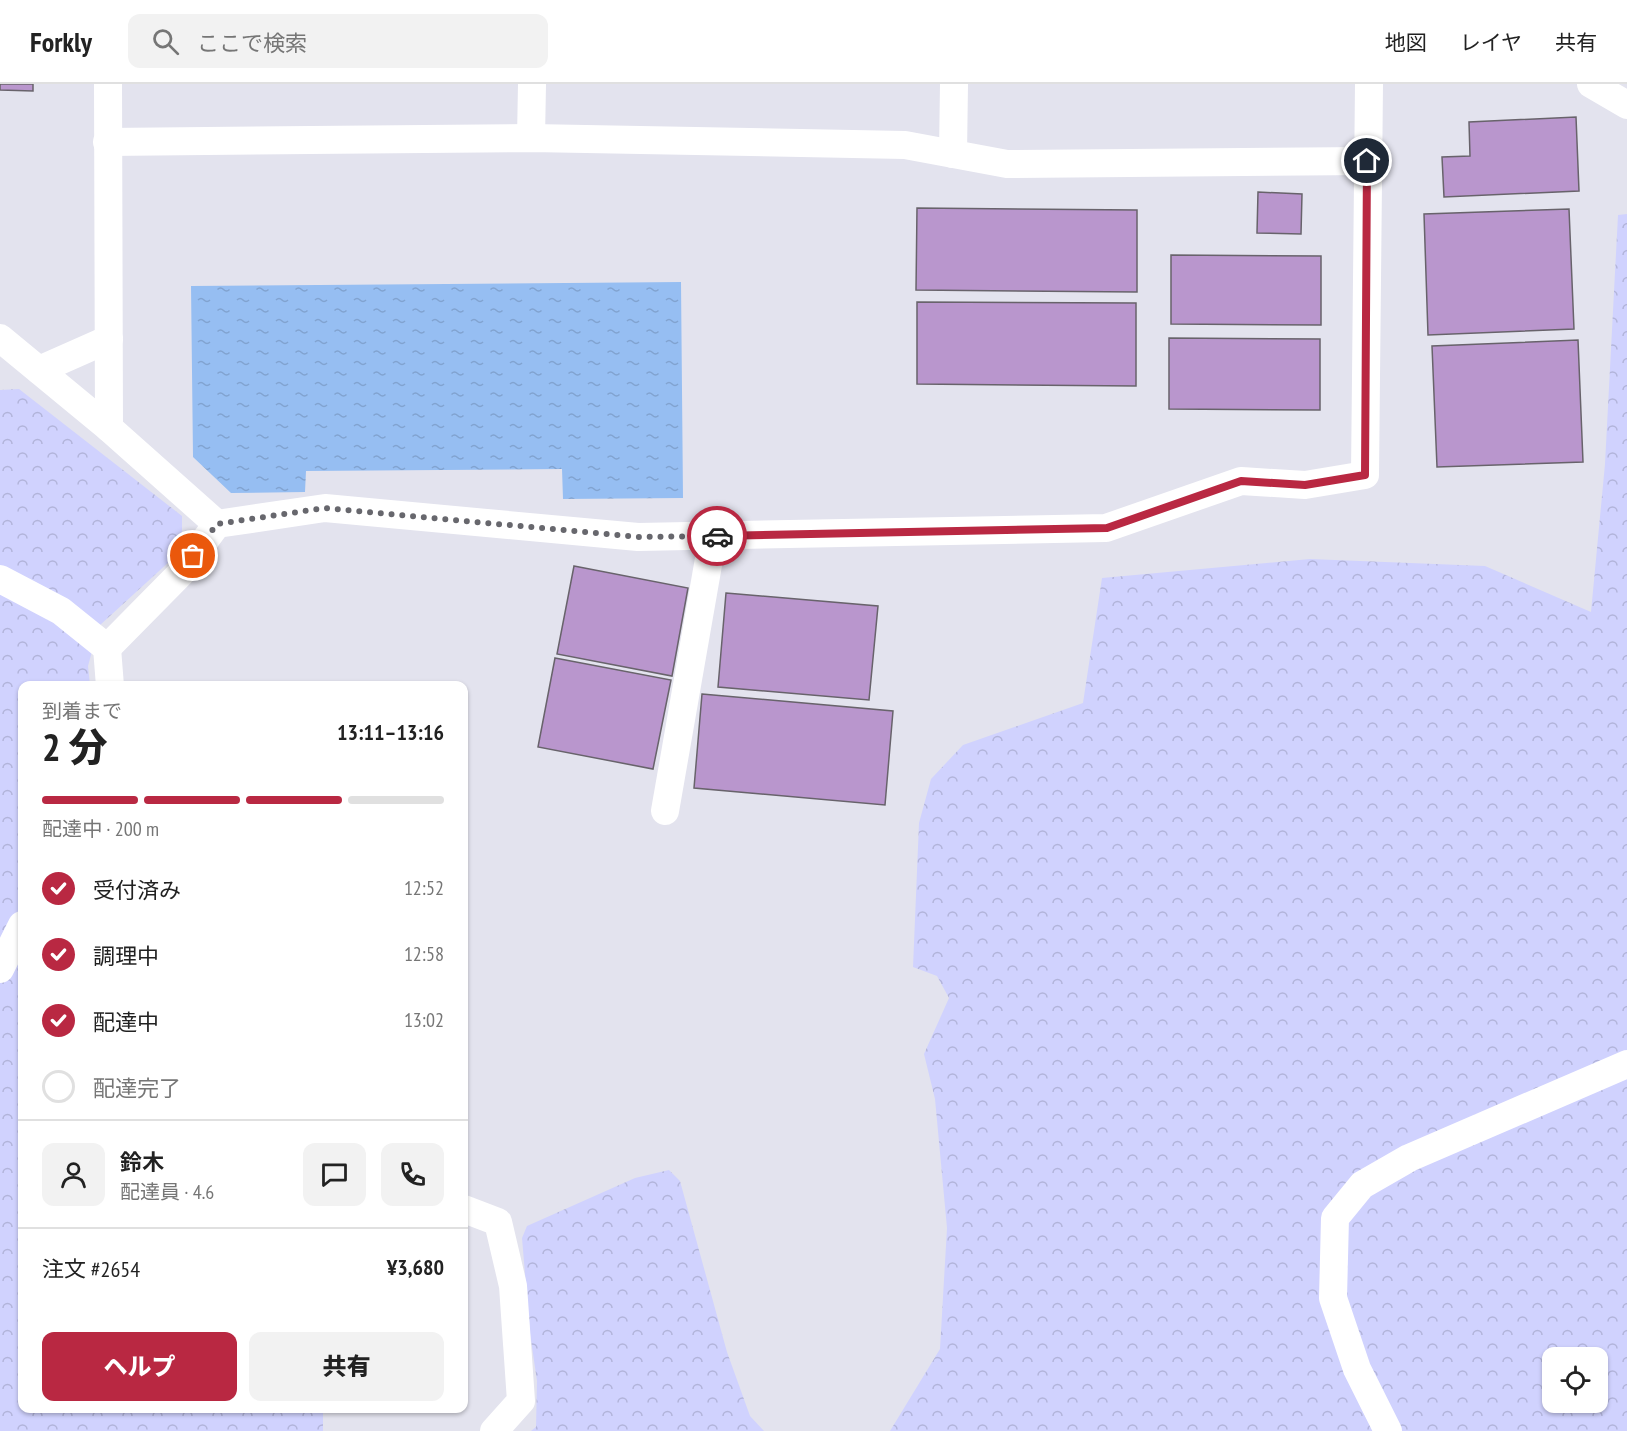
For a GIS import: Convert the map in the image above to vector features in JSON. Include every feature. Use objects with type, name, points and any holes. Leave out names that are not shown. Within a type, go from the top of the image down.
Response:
[{"type":"street","points":[[108,84],[110,428]]},
{"type":"street","points":[[531,138],[532,84]]},
{"type":"street","points":[[953,154],[954,84]]},
{"type":"street","points":[[107,648],[181,573],[217,524],[325,508],[638,537],[1107,528],[1241,481],[1305,485],[1365,475],[1369,84]]},
{"type":"street","points":[[1591,84],[1627,105]]},
{"type":"street","points":[[107,142],[531,138],[905,145],[1007,164],[1367,161]]},
{"type":"street","points":[[0,338],[110,428],[217,524]]},
{"type":"street","points":[[39,370],[109,339]]},
{"type":"street","points":[[665,811],[713,536]]},
{"type":"street","points":[[0,579],[61,611],[107,648],[110,681]]},
{"type":"street","points":[[0,969],[18,933]]},
{"type":"street","points":[[1388,1431],[1356,1369],[1333,1298],[1335,1218],[1362,1185],[1409,1158],[1627,1064]]},
{"type":"street","points":[[468,1211],[498,1222],[513,1286],[521,1401],[494,1431]]},
{"type":"green space","points":[[1627,214],[1627,1431],[890,1431],[940,1349],[947,1228],[935,1099],[924,1054],[949,998],[937,976],[913,967],[919,823],[931,779],[963,745],[1083,703],[1102,578],[1310,559],[1485,566],[1591,612],[1605,464],[1618,215]]},
{"type":"green space","points":[[19,389],[182,516],[182,550],[99,626],[88,666],[90,681],[18,681],[18,1413],[323,1413],[323,1431],[0,1431],[0,390]]},
{"type":"green space","points":[[669,1170],[680,1181],[727,1352],[750,1416],[764,1431],[531,1431],[536,1427],[537,1381],[530,1333],[522,1238],[527,1226],[635,1178]]},
{"type":"water","points":[[681,282],[683,498],[563,499],[562,469],[306,471],[305,492],[231,493],[193,457],[191,286]]},
{"type":"building","points":[[0,84],[33,84],[33,91],[0,90]]},
{"type":"building","points":[[1576,117],[1579,191],[1444,197],[1442,157],[1470,156],[1469,122]]},
{"type":"building","points":[[1258,192],[1302,194],[1301,234],[1257,233]]},
{"type":"building","points":[[917,208],[1137,210],[1137,292],[916,290]]},
{"type":"building","points":[[1569,209],[1574,329],[1428,335],[1424,214]]},
{"type":"building","points":[[1171,255],[1321,256],[1321,325],[1171,324]]},
{"type":"building","points":[[917,302],[1136,303],[1136,386],[917,384]]},
{"type":"building","points":[[1169,338],[1320,339],[1320,410],[1169,409]]},
{"type":"building","points":[[1578,340],[1583,462],[1437,467],[1432,346]]},
{"type":"building","points":[[574,566],[688,588],[672,676],[557,654]]},
{"type":"building","points":[[726,593],[878,606],[869,700],[718,687]]},
{"type":"building","points":[[555,658],[671,680],[653,769],[538,747]]},
{"type":"building","points":[[702,694],[893,711],[885,805],[694,788]]},
{"type":"way so far","points":[[193,556],[217,524],[325,508],[638,537],[717,536]]},
{"type":"route","points":[[717,536],[1107,528],[1241,481],[1305,485],[1365,475],[1367,161]]}]
